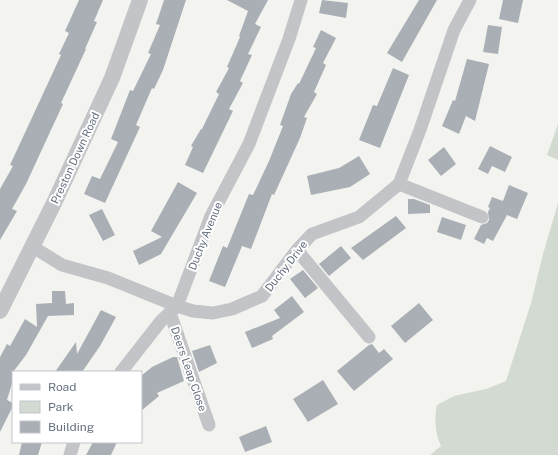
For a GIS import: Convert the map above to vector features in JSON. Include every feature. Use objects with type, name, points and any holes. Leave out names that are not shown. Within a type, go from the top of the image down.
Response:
[{"type":"street","name":"Preston Down Road","points":[[0,312],[33,247],[112,78],[140,0]]},
{"type":"street","name":"Duchy Avenue","points":[[174,309],[211,216],[249,144],[289,39],[301,0]]},
{"type":"street","name":"Duchy Drive","points":[[174,309],[213,313],[232,309],[262,296],[297,250],[312,234],[359,217],[399,184],[420,130],[454,30],[470,0]]},
{"type":"street","points":[[399,184],[482,217]]},
{"type":"street","points":[[33,247],[62,265],[108,278],[174,309],[161,321],[122,371]]},
{"type":"street","points":[[297,250],[369,337]]},
{"type":"street","name":"Deers Leap Close","points":[[174,309],[209,425]]},
{"type":"street","points":[[70,455],[74,443]]},
{"type":"green space","points":[[558,124],[558,160],[547,155]]},
{"type":"green space","points":[[558,203],[558,455],[430,455],[441,446],[437,436],[436,426],[437,405],[454,396],[486,389],[506,381],[531,303]]},
{"type":"building","points":[[79,0],[103,0],[94,21],[97,22],[61,103],[63,104],[26,184],[12,209],[17,211],[0,240],[0,189],[13,166],[10,165],[61,55],[59,54],[69,33],[65,31]]},
{"type":"building","points":[[164,0],[186,0],[163,70],[154,89],[152,88],[136,125],[140,127],[105,203],[84,194],[92,176],[100,179],[118,142],[111,139],[130,90],[133,91],[151,54],[148,53],[160,25],[156,24]]},
{"type":"building","points":[[227,0],[268,0],[255,24],[261,27],[248,54],[252,55],[240,81],[243,83],[229,109],[233,111],[203,173],[185,165],[193,147],[191,146],[202,129],[219,94],[216,92],[229,68],[227,67],[240,37],[239,36],[248,11]]},
{"type":"building","points":[[322,0],[348,3],[346,18],[319,13]]},
{"type":"building","points":[[419,0],[437,0],[402,62],[387,53]]},
{"type":"building","points":[[503,0],[523,0],[518,23],[499,19]]},
{"type":"building","points":[[488,25],[502,27],[498,54],[483,52]]},
{"type":"building","points":[[321,30],[336,38],[323,63],[326,65],[314,92],[317,94],[304,117],[307,118],[300,138],[274,195],[272,194],[251,249],[242,246],[225,287],[209,281],[223,246],[227,248],[249,194],[253,195],[269,161],[283,126],[280,125],[291,94],[298,83],[299,84],[316,48],[313,47]]},
{"type":"building","points":[[467,59],[489,64],[475,121],[466,116],[459,134],[442,126],[453,100],[455,101]]},
{"type":"building","points":[[393,68],[409,75],[380,148],[359,140],[373,105],[377,106]]},
{"type":"building","points":[[490,146],[512,157],[505,172],[492,166],[488,174],[478,169]]},
{"type":"building","points":[[444,147],[456,164],[441,176],[428,160]]},
{"type":"building","points":[[359,156],[370,174],[350,187],[311,195],[307,176],[339,168]]},
{"type":"building","points":[[178,182],[197,193],[161,254],[139,265],[133,251],[162,237],[151,231]]},
{"type":"building","points":[[509,185],[528,193],[517,219],[507,215],[493,241],[487,238],[484,244],[474,239],[481,225],[487,223],[489,220],[488,212],[490,208],[488,207],[492,197],[503,201]]},
{"type":"building","points":[[408,199],[414,199],[430,205],[430,213],[408,214]]},
{"type":"building","points":[[102,209],[115,235],[103,241],[89,215]]},
{"type":"building","points":[[396,216],[406,228],[363,260],[351,248]]},
{"type":"building","points":[[442,217],[466,225],[461,240],[437,232]]},
{"type":"building","points":[[341,246],[351,258],[329,276],[319,264]]},
{"type":"building","points":[[303,270],[318,288],[305,298],[290,279]]},
{"type":"building","points":[[52,291],[65,291],[66,304],[74,303],[74,315],[48,316],[26,355],[14,371],[12,371],[12,383],[7,400],[12,402],[12,408],[0,432],[0,357],[7,344],[10,346],[25,319],[37,327],[36,304],[52,303]]},
{"type":"building","points":[[292,296],[304,312],[272,336],[273,339],[252,348],[245,332],[280,318],[274,310]]},
{"type":"building","points":[[419,303],[433,320],[405,343],[391,326]]},
{"type":"building","points":[[101,310],[116,317],[100,346],[83,371],[56,371],[76,342],[77,354]]},
{"type":"building","points":[[372,344],[379,353],[384,349],[393,359],[354,391],[337,371]]},
{"type":"building","points":[[210,345],[217,363],[199,372],[192,351]]},
{"type":"building","points":[[173,357],[177,357],[184,381],[157,393],[159,396],[142,410],[142,375],[152,367]]},
{"type":"building","points":[[323,380],[338,404],[308,422],[293,399]]},
{"type":"building","points":[[266,426],[272,442],[245,452],[239,437]]},
{"type":"building","points":[[22,443],[42,443],[38,455],[19,455]]},
{"type":"building","points":[[92,443],[117,443],[111,455],[86,455]]}]
